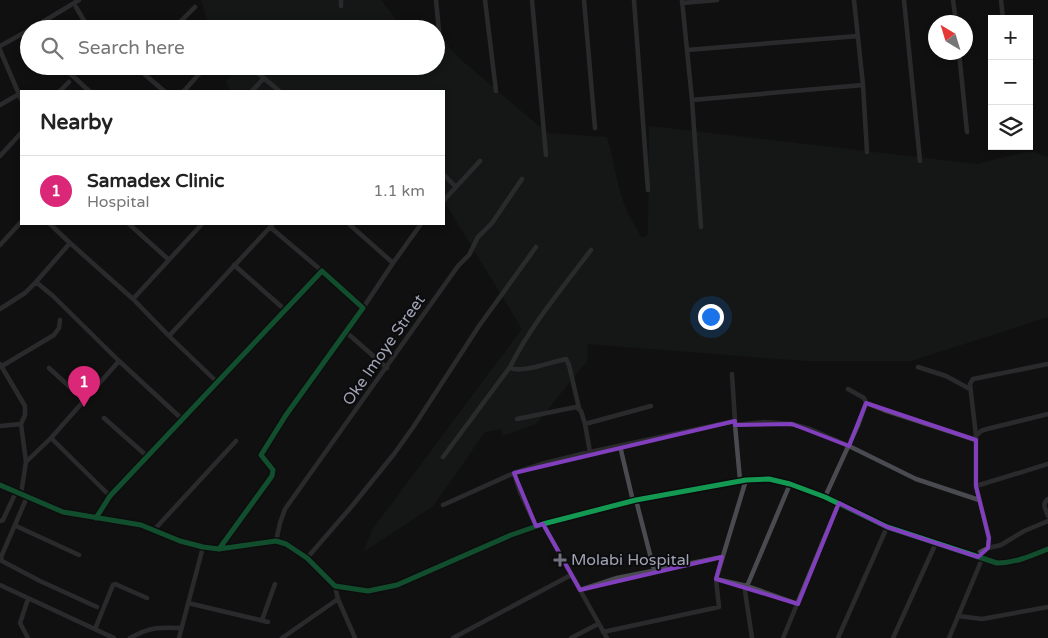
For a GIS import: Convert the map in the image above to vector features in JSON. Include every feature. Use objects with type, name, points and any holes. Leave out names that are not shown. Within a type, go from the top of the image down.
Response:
[{"type":"street","points":[[47,20],[79,0]]},
{"type":"street","points":[[341,0],[341,6]]},
{"type":"street","points":[[436,0],[438,20]]},
{"type":"street","points":[[485,0],[496,91]]},
{"type":"street","points":[[532,0],[546,155]]},
{"type":"street","points":[[584,0],[595,128]]},
{"type":"street","points":[[634,0],[648,190]]},
{"type":"street","points":[[701,227],[692,100],[682,2],[718,0]]},
{"type":"street","points":[[854,0],[863,85],[867,152]]},
{"type":"street","points":[[904,0],[920,161]]},
{"type":"street","points":[[953,0],[955,15]]},
{"type":"street","points":[[1001,0],[1003,15]]},
{"type":"street","points":[[182,20],[195,7]]},
{"type":"street","points":[[76,8],[83,20]]},
{"type":"street","points":[[0,46],[20,35]]},
{"type":"street","points":[[687,50],[858,36]]},
{"type":"street","points":[[0,50],[20,96],[0,105]]},
{"type":"street","points":[[960,60],[967,132]]},
{"type":"street","points":[[72,75],[88,90]]},
{"type":"street","points":[[145,75],[163,90]]},
{"type":"street","points":[[185,90],[198,75]]},
{"type":"street","points":[[260,75],[278,90]]},
{"type":"street","points":[[253,90],[264,78]]},
{"type":"street","points":[[61,90],[70,82]]},
{"type":"street","points":[[692,100],[863,85]]},
{"type":"street","points":[[0,156],[20,134]]},
{"type":"street","points":[[445,199],[480,160]]},
{"type":"street","points":[[445,176],[456,188]]},
{"type":"street","name":"Oke Imoye Street","points":[[276,542],[285,509],[458,266],[468,255],[478,237],[490,225],[522,179]]},
{"type":"street","points":[[0,245],[20,223]]},
{"type":"street","points":[[51,225],[133,299],[217,382]]},
{"type":"street","points":[[130,225],[169,260]]},
{"type":"street","points":[[133,299],[201,225]]},
{"type":"street","points":[[169,336],[272,225],[363,308]]},
{"type":"street","points":[[350,225],[393,263]]},
{"type":"street","points":[[219,549],[272,476],[274,470],[262,455],[286,416],[420,225]]},
{"type":"street","points":[[0,309],[24,293],[36,282],[70,243]]},
{"type":"street","points":[[307,558],[399,447],[479,326],[536,247]]},
{"type":"street","points":[[443,457],[510,367],[525,340],[591,250]]},
{"type":"street","points":[[234,266],[284,309]]},
{"type":"street","points":[[96,518],[110,496],[284,309],[322,271]]},
{"type":"street","points":[[36,282],[182,419]]},
{"type":"street","points":[[0,521],[3,520],[18,493],[26,462],[21,424],[25,415],[25,406],[1,365],[54,335],[59,328],[60,320]]},
{"type":"street","points":[[346,332],[387,368]]},
{"type":"street","points":[[510,367],[514,370],[525,369],[566,358],[585,424],[590,452]]},
{"type":"street","points":[[26,462],[51,438],[119,361]]},
{"type":"street","points":[[988,548],[989,538],[976,486],[976,438],[970,384],[973,379],[1048,364]]},
{"type":"street","points":[[918,367],[946,376],[970,390]]},
{"type":"street","points":[[49,368],[84,400]]},
{"type":"street","points":[[604,632],[717,608],[720,604],[716,578],[743,480],[735,423],[732,374]]},
{"type":"street","points":[[848,389],[864,398],[866,403],[884,410],[976,438]]},
{"type":"street","points":[[824,497],[866,403]]},
{"type":"street","points":[[585,424],[651,406]]},
{"type":"street","points":[[518,419],[576,407],[579,408]]},
{"type":"street","points":[[976,438],[981,431],[1048,414]]},
{"type":"street","points":[[104,418],[148,457]]},
{"type":"street","points":[[443,505],[514,473],[590,452],[735,423],[764,422],[792,424],[810,429],[916,479],[979,500]]},
{"type":"street","points":[[0,426],[21,424]]},
{"type":"street","points":[[51,438],[110,496]]},
{"type":"street","points":[[154,530],[236,441]]},
{"type":"street","points":[[620,446],[654,570]]},
{"type":"street","points":[[976,486],[1048,464]]},
{"type":"street","points":[[514,473],[520,492],[536,526]]},
{"type":"street","points":[[335,586],[368,591],[396,586],[511,535],[536,526],[634,501],[743,480],[769,479],[790,484],[840,503],[887,527],[997,563],[1009,563],[1048,549]]},
{"type":"street","points":[[752,638],[745,594],[790,484]]},
{"type":"street","points":[[0,486],[63,512],[141,525],[180,541],[203,547],[219,549],[276,542],[286,544],[307,558],[335,586],[338,600],[355,638]]},
{"type":"street","points":[[27,497],[1,557],[2,561],[40,581],[97,606]]},
{"type":"street","points":[[949,638],[980,558],[980,552],[988,548],[1001,546],[1048,519],[1044,503],[1048,499]]},
{"type":"street","points":[[783,638],[840,503]]},
{"type":"street","points":[[543,524],[607,638]]},
{"type":"street","points":[[16,526],[79,555]]},
{"type":"street","points":[[838,638],[887,527]]},
{"type":"street","points":[[893,638],[936,543]]},
{"type":"street","points":[[179,638],[203,547]]},
{"type":"street","points":[[580,590],[617,578],[722,557]]},
{"type":"street","points":[[453,638],[571,575]]},
{"type":"street","points":[[716,578],[747,586],[798,604]]},
{"type":"street","points":[[95,629],[113,585],[115,584],[147,598]]},
{"type":"street","points":[[188,603],[265,621],[275,584]]},
{"type":"street","points":[[0,585],[114,638]]},
{"type":"street","points":[[28,599],[20,623],[28,638]]},
{"type":"street","points":[[282,638],[338,600]]},
{"type":"street","points":[[958,616],[982,619],[1048,607]]},
{"type":"street","points":[[571,638],[598,624]]},
{"type":"street","points":[[130,638],[158,627],[181,628]]},
{"type":"highlighted area","points":[[866,403],[976,440],[976,486],[989,538],[988,548],[978,557],[887,527],[839,503],[798,604],[716,579],[722,557],[580,590],[543,524],[536,526],[514,473],[735,421],[735,425],[792,424],[849,446]]},
{"type":"shaded area","points":[[201,0],[381,0],[396,20],[207,20]]},
{"type":"shaded area","points":[[445,43],[460,59],[547,133],[607,137],[622,198],[642,238],[648,235],[649,126],[977,164],[1021,153],[1033,152],[1048,157],[1048,317],[911,361],[805,361],[588,344],[587,361],[536,424],[502,436],[502,429],[485,432],[433,506],[363,552],[372,530],[522,329],[445,203],[445,90],[231,90],[226,82],[232,75],[445,75]]},
{"type":"cycle path","points":[[96,518],[110,496],[322,271],[363,308],[286,415],[261,455],[273,470],[272,476],[219,549]]},
{"type":"cycle path","points":[[0,485],[63,512],[141,525],[180,541],[203,547],[219,549],[276,541],[286,544],[307,558],[335,586],[368,591],[397,585],[511,535],[543,524],[636,500],[746,480],[769,479],[790,484],[825,497],[887,527],[997,563],[1029,557],[1048,549]]},
{"type":"place","name":"Samadex Clinic","points":[[84,407]]},
{"type":"place","name":"Molabi Hospital","points":[[560,560]]}]
